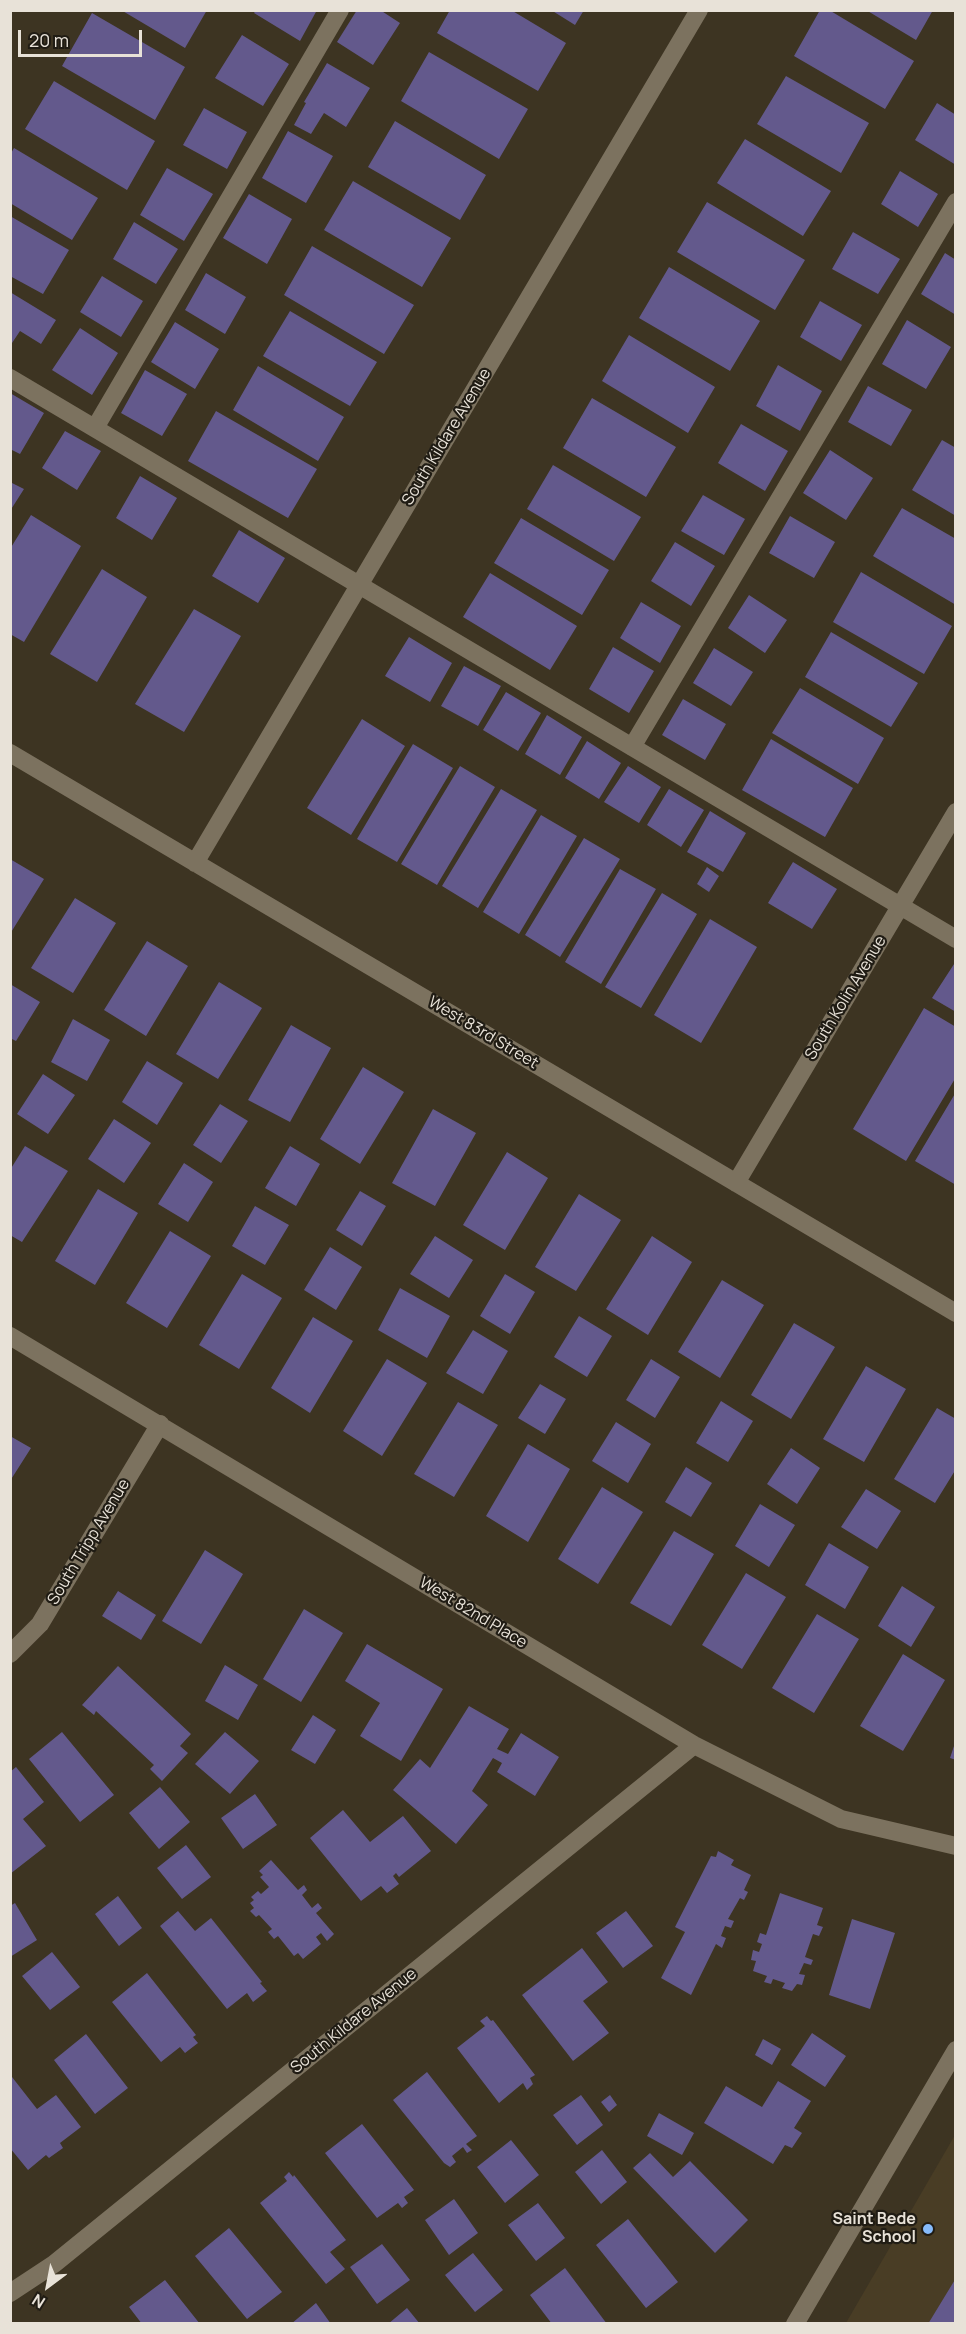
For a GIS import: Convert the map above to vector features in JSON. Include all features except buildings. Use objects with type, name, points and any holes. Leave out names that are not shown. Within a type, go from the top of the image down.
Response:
[{"type":"street","points":[[95,428],[340,10]]},
{"type":"street","name":"South Kildare Avenue","points":[[195,863],[699,10]]},
{"type":"street","points":[[632,747],[956,202]]},
{"type":"street","points":[[10,378],[956,939]]},
{"type":"street","name":"West 83rd Street","points":[[10,753],[956,1313]]},
{"type":"street","name":"South Kolin Avenue","points":[[736,1183],[956,812]]},
{"type":"street","name":"West 82nd Place","points":[[10,1336],[694,1745],[841,1819],[956,1846]]},
{"type":"street","name":"South Tripp Avenue","points":[[10,1654],[40,1624],[160,1424]]},
{"type":"street","name":"South Kildare Avenue","points":[[10,2292],[54,2264],[694,1745]]},
{"type":"street","points":[[795,2324],[956,2050]]},
{"type":"shaded area","name":"Saint Bede School","points":[[955,2135],[955,2323],[846,2323]]},
{"type":"place","name":"Saint Bede School","points":[[928,2229]]}]
